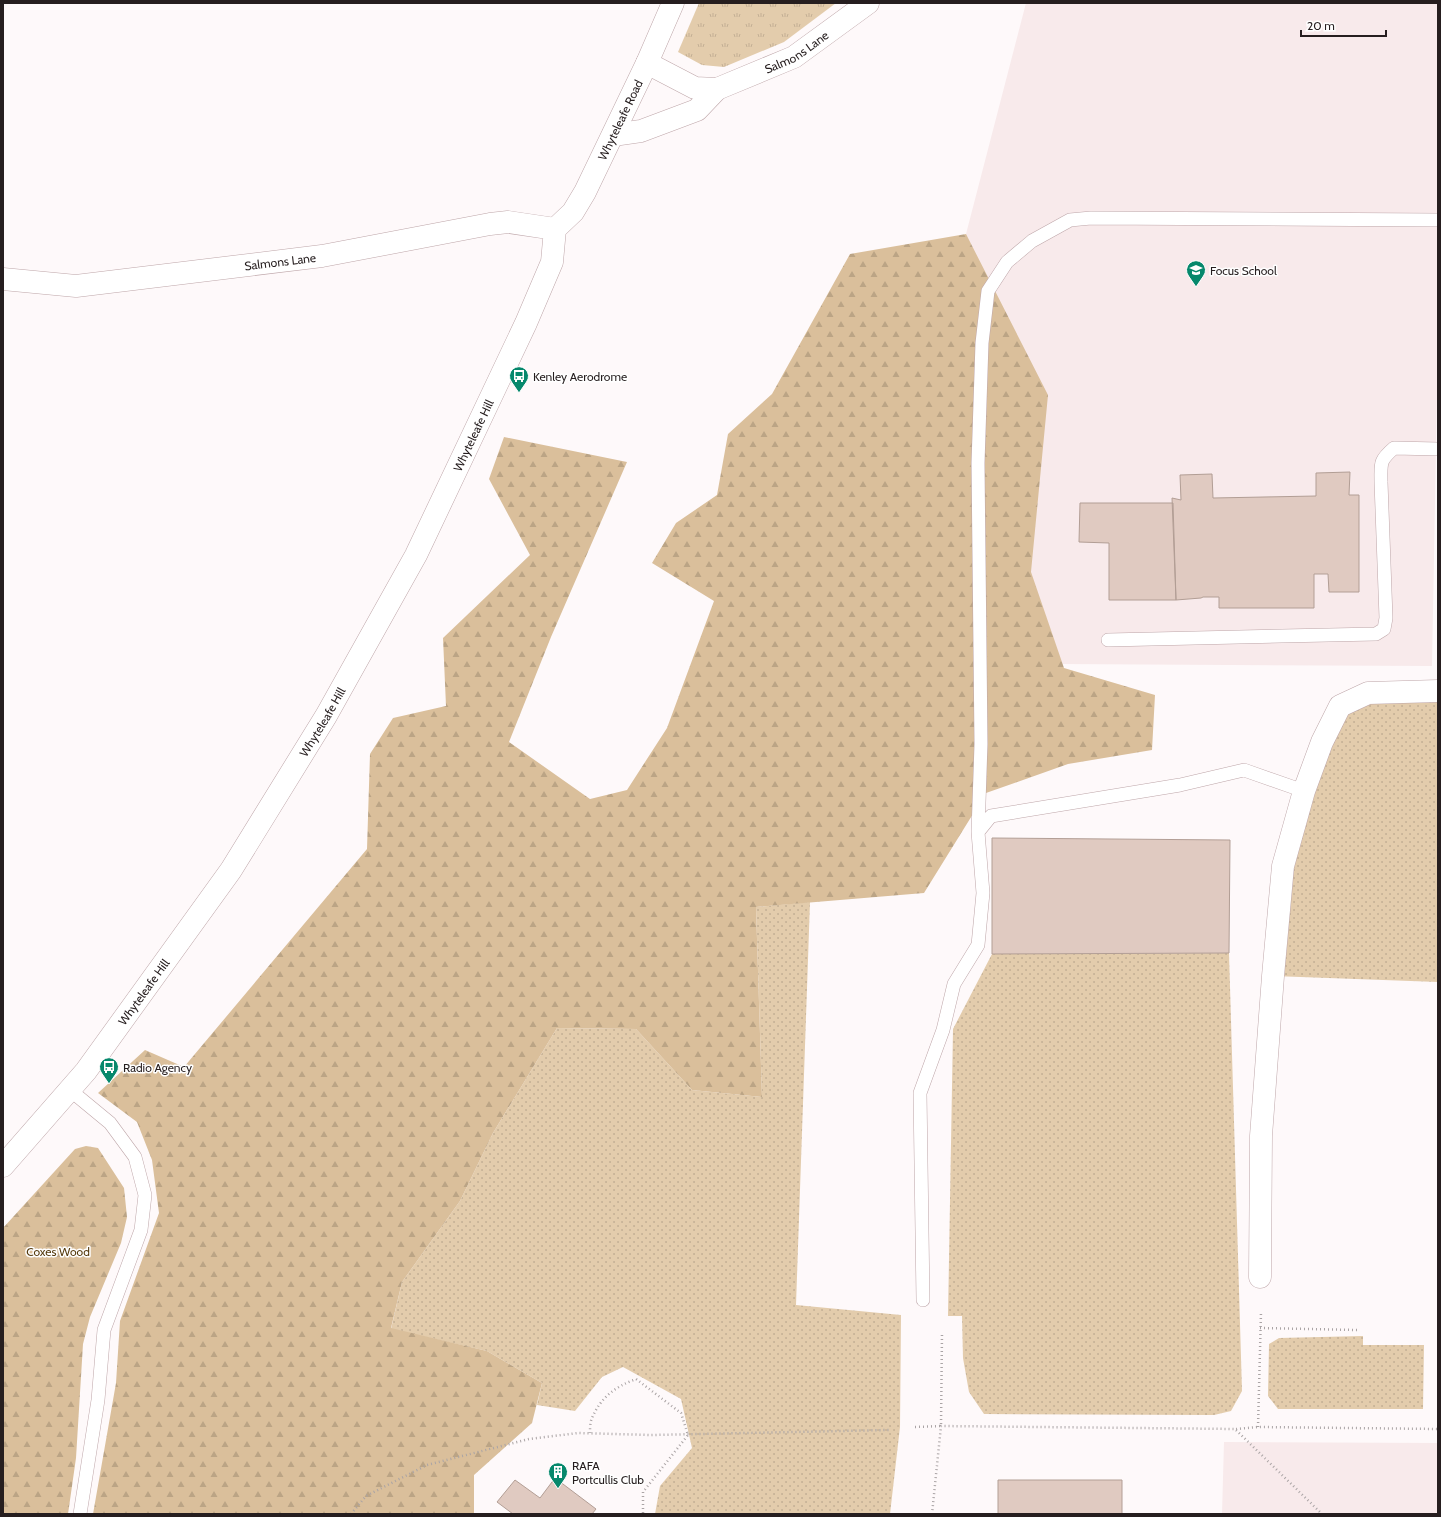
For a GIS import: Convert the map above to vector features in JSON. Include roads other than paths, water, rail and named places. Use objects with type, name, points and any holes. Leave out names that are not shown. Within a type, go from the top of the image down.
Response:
[{"type":"street","name":"Whyteleafe Road","points":[[555,229],[573,212],[585,192],[647,63],[673,3]]},
{"type":"street","name":"Salmons Lane","points":[[613,135],[641,131],[697,110],[717,89],[794,57],[868,3]]},
{"type":"street","name":"Salmons Lane","points":[[647,63],[695,88],[717,89]]},
{"type":"street","name":"Salmons Lane","points":[[3,279],[76,286],[322,256],[490,224],[508,222],[555,229]]},
{"type":"street","name":"Whyteleafe Hill","points":[[3,1166],[86,1071],[231,870],[326,716],[416,555],[523,330],[552,262],[555,229]]},
{"type":"street","points":[[1260,1277],[1261,1136],[1273,976],[1283,866],[1304,791],[1322,742],[1340,706],[1368,693],[1438,691]]},
{"type":"lane","points":[[923,1300],[920,1093],[943,1030],[954,984],[978,945],[983,893],[978,832],[981,744],[978,463],[982,343],[988,291],[1007,262],[1032,241],[1070,220],[1099,218],[1438,220]]},
{"type":"lane","points":[[1108,640],[1376,634],[1384,629],[1386,618],[1381,462],[1394,448],[1438,449]]},
{"type":"lane","points":[[978,832],[991,816],[1180,784],[1244,770],[1304,791]]},
{"type":"lane","points":[[70,1090],[110,1123],[135,1157],[145,1195],[141,1230],[104,1330],[98,1400],[80,1514]]},
{"type":"place","name":"Focus School","points":[[1196,287]]},
{"type":"place","name":"Kenley Aerodrome","points":[[519,393]]},
{"type":"place","name":"Radio Agency","points":[[109,1084]]},
{"type":"place","name":"RAFA Portcullis Club","points":[[558,1489]]},
{"type":"park label","name":"Coxes Wood","points":[[58,1251]]}]
